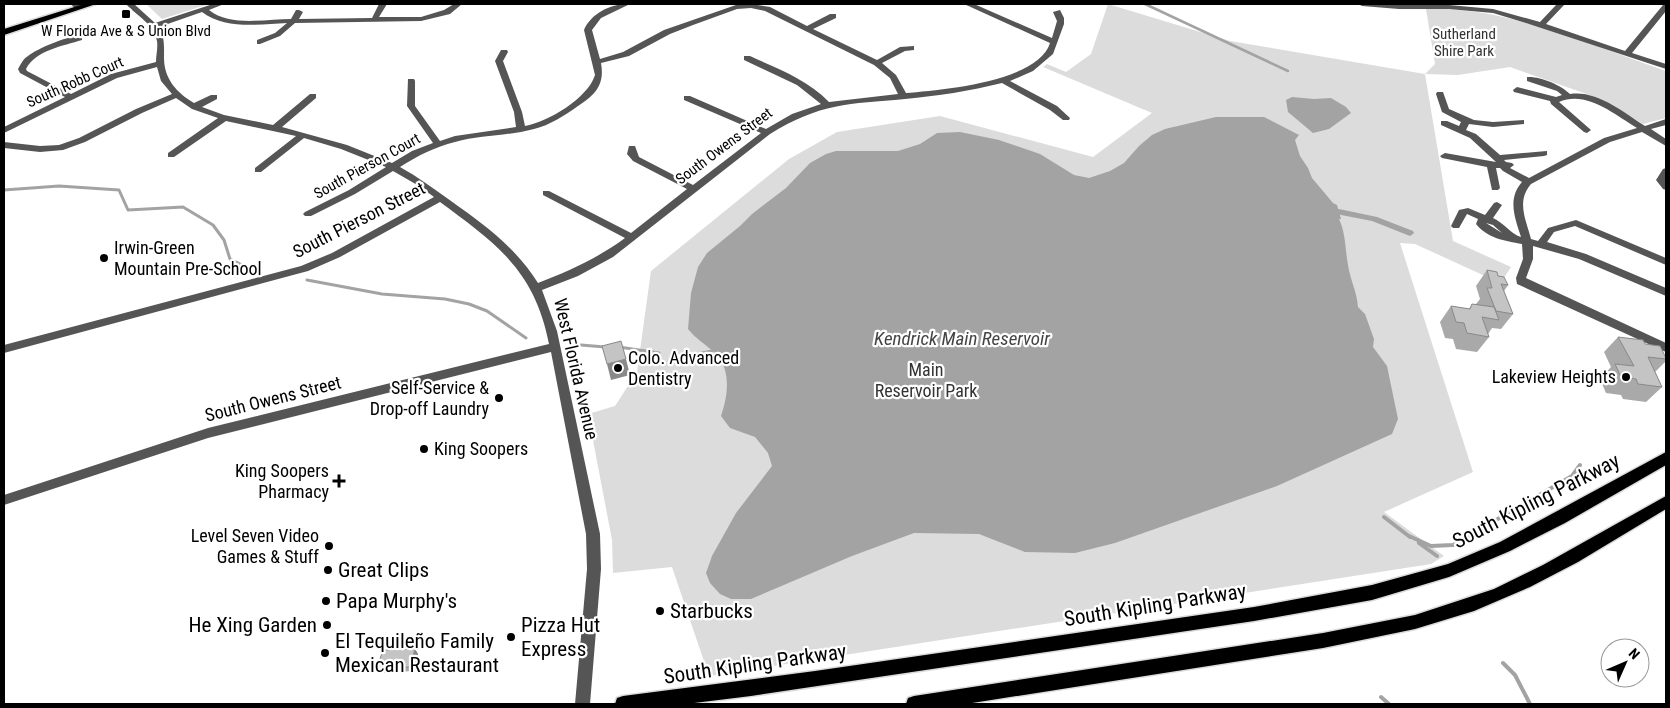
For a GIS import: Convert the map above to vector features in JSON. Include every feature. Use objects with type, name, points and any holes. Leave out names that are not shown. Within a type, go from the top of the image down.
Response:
[{"type":"main road","points":[[4,32],[77,6],[92,4]]},
{"type":"main road","name":"South Kipling Parkway","points":[[623,704],[822,678],[1265,612],[1387,588],[1450,570],[1500,549],[1666,458]]},
{"type":"main road","points":[[914,704],[1356,635],[1429,617],[1494,596],[1542,574],[1666,502]]},
{"type":"street","points":[[130,4],[154,26],[220,4]]},
{"type":"street","points":[[374,20],[383,4]]},
{"type":"street","points":[[203,10],[213,17],[228,21],[374,20],[433,17],[447,12],[458,4]]},
{"type":"street","points":[[968,4],[1054,42]]},
{"type":"street","points":[[1362,4],[1464,6],[1502,13],[1666,67]]},
{"type":"street","points":[[1541,25],[1562,4]]},
{"type":"street","points":[[620,5],[590,23],[588,30],[597,62],[626,54],[676,28],[708,16],[736,7],[751,6],[767,9],[877,63],[893,77],[904,96]]},
{"type":"street","points":[[1627,54],[1666,7]]},
{"type":"street","points":[[260,42],[279,34],[294,21],[299,12]]},
{"type":"street","name":"South Owens Street","points":[[537,288],[592,264],[631,237],[767,132],[794,116],[827,105],[1005,81],[1026,71],[1048,55],[1061,21],[1061,17],[1057,12]]},
{"type":"street","points":[[807,29],[833,16]]},
{"type":"street","name":"West Florida Avenue","points":[[154,26],[160,39],[160,63],[167,83],[177,95],[195,107],[224,118],[341,144],[393,166],[432,190],[505,246],[524,268],[537,288],[548,316],[593,534],[594,569],[582,704]]},
{"type":"street","points":[[72,97],[24,73],[22,69],[27,60],[36,54],[79,38]]},
{"type":"street","points":[[877,63],[903,49],[911,48]]},
{"type":"street","points":[[504,52],[499,61],[518,112],[521,129]]},
{"type":"street","points":[[747,58],[807,86],[827,105]]},
{"type":"street","name":"South Pierson Court","points":[[308,214],[352,192],[415,153],[438,144],[455,139],[542,125],[587,96],[597,82],[599,75],[597,62]]},
{"type":"street","name":"South Robb Court","points":[[4,130],[114,76],[160,63]]},
{"type":"street","points":[[1530,79],[1560,89],[1570,97]]},
{"type":"street","points":[[411,81],[411,106],[438,144]]},
{"type":"street","points":[[1005,81],[1026,95],[1061,112],[1066,118]]},
{"type":"street","points":[[1517,90],[1556,100],[1584,96],[1594,99],[1666,143]]},
{"type":"street","points":[[1440,94],[1445,110],[1466,121],[1480,125],[1521,122]]},
{"type":"street","points":[[4,145],[40,149],[60,148],[82,140],[139,110],[177,95]]},
{"type":"street","points":[[275,128],[313,96]]},
{"type":"street","points":[[195,107],[214,97]]},
{"type":"street","points":[[687,98],[767,132]]},
{"type":"street","points":[[1556,100],[1554,102],[1556,105],[1587,130]]},
{"type":"street","points":[[171,154],[224,118]]},
{"type":"street","points":[[1462,130],[1466,121]]},
{"type":"street","points":[[1666,122],[1607,140],[1532,180],[1520,189],[1517,198],[1523,242],[1528,256],[1520,277],[1521,282],[1666,348]]},
{"type":"street","points":[[1444,123],[1473,136],[1506,169],[1532,180]]},
{"type":"street","points":[[258,170],[302,135]]},
{"type":"street","points":[[632,148],[632,154],[636,159],[694,189]]},
{"type":"street","points":[[1445,156],[1498,163],[1544,153]]},
{"type":"street","points":[[1494,188],[1498,163]]},
{"type":"street","points":[[1666,171],[1661,180],[1666,187]]},
{"type":"street","points":[[546,193],[631,237]]},
{"type":"street","name":"South Pierson Street","points":[[4,350],[304,269],[336,255],[440,198]]},
{"type":"street","points":[[1487,219],[1497,205]]},
{"type":"street","points":[[1456,226],[1464,211],[1487,219],[1523,242],[1541,244],[1577,254],[1666,292]]},
{"type":"street","points":[[1541,244],[1551,230],[1563,225],[1576,223],[1666,262]]},
{"type":"street","name":"South Owens Street","points":[[4,500],[208,433],[555,347]]},
{"type":"green space","points":[[146,4],[209,4],[162,19]]},
{"type":"green space","name":"Main Reservoir Park","points":[[1108,4],[1230,41],[1425,74],[1453,241],[1511,267],[1504,278],[1509,287],[1415,244],[1400,243],[1473,472],[1384,512],[1444,556],[1431,564],[709,676],[672,567],[613,573],[612,540],[588,414],[615,406],[637,372],[651,271],[789,159],[837,132],[940,116],[1093,157],[1152,113],[1043,67],[1047,64],[1066,72],[1091,54]]},
{"type":"green space","name":"Sutherland Shire Park","points":[[1426,9],[1487,14],[1548,29],[1666,71],[1666,118],[1643,124],[1598,98],[1510,67],[1458,75],[1425,74],[1435,64]]},
{"type":"water","points":[[1292,97],[1331,98],[1346,107],[1351,113],[1329,129],[1313,133],[1288,112],[1286,100]]},
{"type":"water","name":"Kendrick Main Reservoir","points":[[1216,117],[1264,117],[1299,135],[1295,140],[1300,156],[1312,178],[1333,203],[1337,205],[1358,307],[1365,314],[1374,339],[1373,347],[1387,366],[1398,419],[1392,434],[1277,486],[1115,543],[1075,553],[1025,552],[979,534],[914,533],[852,556],[751,599],[731,599],[720,594],[710,583],[706,573],[712,556],[736,513],[772,466],[768,453],[755,437],[730,428],[721,416],[727,391],[724,366],[714,352],[697,339],[688,329],[691,293],[698,267],[707,253],[752,214],[786,188],[810,163],[836,151],[898,151],[920,144],[937,133],[960,132],[999,140],[1040,154],[1074,175],[1089,178],[1110,171],[1124,163],[1152,135],[1165,129]]},
{"type":"building","points":[[1487,270],[1497,272],[1498,276],[1504,277],[1508,285],[1501,284],[1513,314],[1496,311],[1487,288],[1492,288]]},
{"type":"building","points":[[1472,304],[1494,307],[1499,320],[1482,317],[1489,337],[1467,333],[1464,323],[1456,322],[1451,306],[1470,309]]},
{"type":"building","points":[[1618,337],[1643,340],[1645,344],[1660,346],[1666,359],[1648,357],[1662,387],[1638,384],[1636,379],[1621,377],[1615,364],[1634,366]]},
{"type":"building","points":[[621,341],[626,359],[607,364],[602,346]]},
{"type":"building","points":[[415,649],[410,667],[377,668],[383,650]]},
{"type":"waterway","points":[[1145,4],[1288,71]]},
{"type":"waterway","points":[[4,190],[59,186],[119,190],[128,210],[183,207],[213,225],[224,240],[230,259],[246,267],[258,270]]},
{"type":"waterway","points":[[1339,212],[1374,219],[1410,233]]},
{"type":"waterway","points":[[307,280],[382,294],[445,299],[469,304],[487,311],[526,338]]},
{"type":"waterway","points":[[581,345],[605,347]]},
{"type":"waterway","points":[[619,347],[659,353]]},
{"type":"waterway","points":[[682,357],[712,351]]},
{"type":"waterway","points":[[1409,536],[1431,546],[1453,545],[1572,476],[1580,465]]},
{"type":"waterway","points":[[1384,517],[1410,537]]},
{"type":"waterway","points":[[1419,543],[1437,556]]},
{"type":"waterway","points":[[1503,663],[1515,675],[1530,704]]},
{"type":"waterway","points":[[1381,697],[1389,704]]},
{"type":"place","name":"W Florida Ave & S Union Blvd","points":[[126,14]]},
{"type":"place","name":"Irwin-Green Mountain Pre-School","points":[[104,258]]},
{"type":"place","name":"Colo. Advanced Dentistry","points":[[618,368]]},
{"type":"place","name":"Lakeview Heights","points":[[1626,377]]},
{"type":"place","name":"Self-Service & Drop-off Laundry","points":[[499,398]]},
{"type":"place","name":"King Soopers","points":[[424,449]]},
{"type":"place","name":"King Soopers Pharmacy","points":[[339,481]]},
{"type":"place","name":"Level Seven Video Games & Stuff","points":[[329,546]]},
{"type":"place","name":"Great Clips","points":[[328,570]]},
{"type":"place","name":"Papa Murphy's","points":[[326,601]]},
{"type":"place","name":"Starbucks","points":[[660,611]]},
{"type":"place","name":"He Xing Garden","points":[[327,625]]},
{"type":"place","name":"Pizza Hut Express","points":[[511,637]]},
{"type":"place","name":"El Tequileño Family Mexican Restaurant","points":[[325,653]]}]
